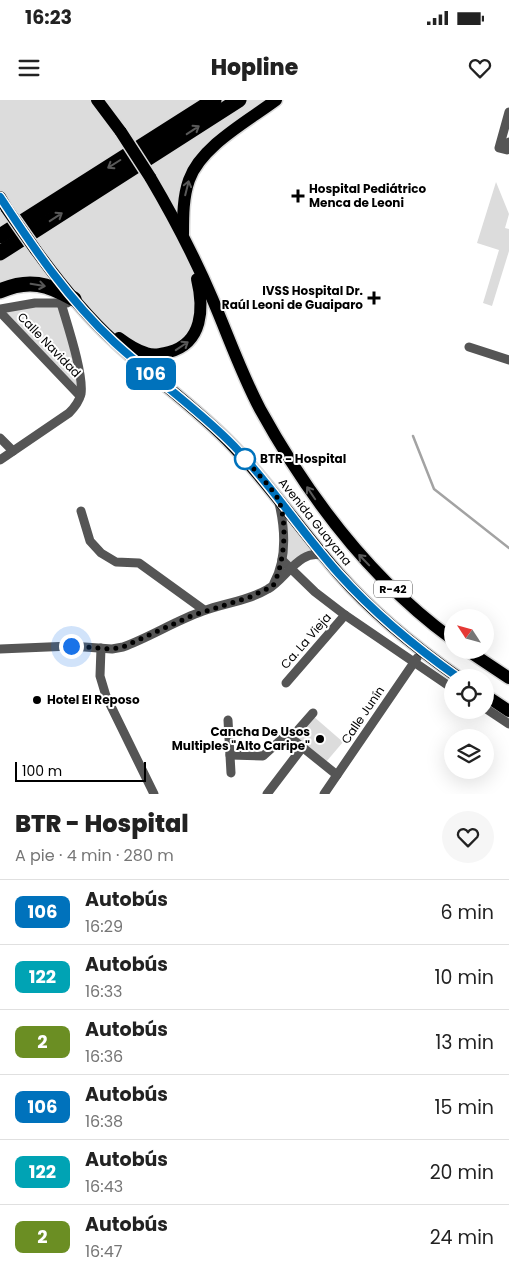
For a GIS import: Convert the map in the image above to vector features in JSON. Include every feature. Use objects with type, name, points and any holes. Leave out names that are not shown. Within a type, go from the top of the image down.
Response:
[{"type":"highway","points":[[0,236],[214,100]]},
{"type":"highway","points":[[0,253],[239,100]]},
{"type":"highway","points":[[0,290],[19,284],[41,284],[62,292],[72,303]]},
{"type":"main road","name":"Avenida Guayana","points":[[97,100],[121,132],[150,177],[183,236],[260,408],[279,443],[311,493],[347,540],[372,568],[400,595],[444,632]]},
{"type":"main road","points":[[183,236],[183,210],[186,193],[194,170],[214,146],[276,100]]},
{"type":"main road","name":"Avenida Guayana","points":[[0,197],[72,303],[114,342],[221,434],[250,464],[324,556],[376,612],[447,669]]},
{"type":"main road","points":[[72,303],[121,339],[147,354],[163,354],[181,347],[198,327],[202,304],[190,249]]},
{"type":"main road","points":[[480,659],[509,678]]},
{"type":"main road","points":[[494,701],[509,711]]},
{"type":"street","points":[[509,112],[499,148],[507,150],[509,142]]},
{"type":"street","points":[[0,310],[35,303],[72,303],[81,384],[80,396],[75,407],[69,413],[0,460]]},
{"type":"street","name":"Calle Navidad","points":[[0,310],[80,396]]},
{"type":"street","points":[[469,347],[509,360]]},
{"type":"street","points":[[0,438],[13,451]]},
{"type":"street","points":[[273,586],[282,560],[284,542],[279,500]]},
{"type":"street","points":[[81,511],[90,541],[101,553],[116,562],[139,563],[204,610]]},
{"type":"street","points":[[0,649],[71,646],[123,647],[204,610],[250,597],[273,586],[306,556],[315,554],[324,556]]},
{"type":"street","points":[[282,560],[315,592],[345,615],[444,683]]},
{"type":"street","name":"Ca. La Vieja","points":[[286,683],[345,615]]},
{"type":"street","points":[[100,648],[100,676],[106,696],[154,794]]},
{"type":"street","name":"Calle Junín","points":[[324,794],[422,651]]},
{"type":"street","points":[[291,738],[313,713]]},
{"type":"street","points":[[494,714],[509,724]]},
{"type":"street","points":[[228,720],[231,773]]},
{"type":"street","points":[[230,755],[263,756],[284,737],[291,738],[337,775]]},
{"type":"street","points":[[268,794],[302,748]]},
{"type":"shaded area","points":[[0,100],[214,100],[0,236]]},
{"type":"shaded area","points":[[239,100],[276,100],[199,162],[183,210],[197,280],[198,327],[163,354],[127,343],[62,292],[0,291],[0,253]]},
{"type":"shaded area","points":[[496,182],[509,214],[505,228],[509,229],[509,251],[492,306],[483,303],[499,250],[477,243]]},
{"type":"shaded area","points":[[61,303],[81,393],[0,309]]},
{"type":"shaded area","points":[[279,500],[320,555],[278,573],[280,562]]},
{"type":"shaded area","name":"Cancha De Usos Multiples \"Alto Caripe\"","points":[[313,716],[343,742],[326,762],[296,737]]},
{"type":"waterway","points":[[413,436],[434,489],[509,548]]},
{"type":"bus line","name":"106","points":[[0,197],[33,247],[56,277],[74,300],[103,331],[208,421],[234,447],[355,592],[396,630],[447,669]]},
{"type":"place","name":"Hospital Pediátrico Menca de Leoni","points":[[298,196]]},
{"type":"place","name":"IVSS Hospital Dr. Raúl Leoni de Guaiparo","points":[[374,298]]},
{"type":"place","name":"BTR - Hospital","points":[[245,459]]},
{"type":"place","name":"Hotel El Reposo","points":[[37,700]]},
{"type":"place","name":"Cancha De Usos Multiples \"Alto Caripe\"","points":[[320,739]]},
{"type":"route","points":[[71,646],[112,649],[123,647],[191,616],[250,597],[273,586],[278,577],[284,542],[279,500],[242,456],[245,459]]}]
